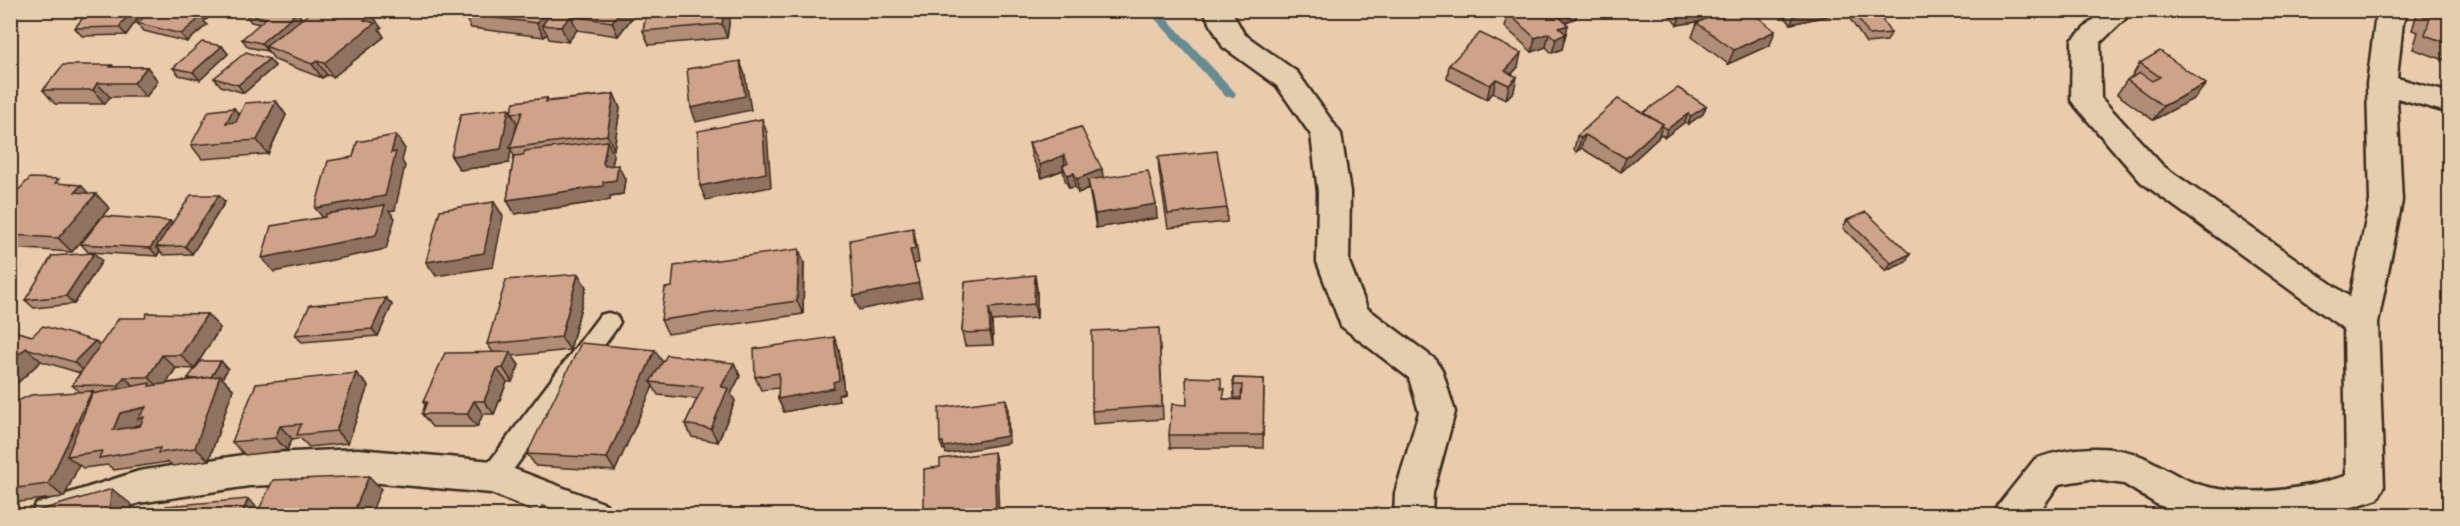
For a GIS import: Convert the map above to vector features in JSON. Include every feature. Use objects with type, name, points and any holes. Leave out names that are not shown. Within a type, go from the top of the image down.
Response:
[{"type":"street","points":[[1217,10],[1233,39],[1287,79],[1326,134],[1334,192],[1334,262],[1353,316],[1424,370],[1437,412],[1414,493],[1413,516]]},
{"type":"street","points":[[2111,10],[2113,17],[2086,40],[2086,100],[2152,174],[2361,323]]},
{"type":"street","points":[[2013,516],[2048,470],[2090,463],[2131,470],[2171,493],[2219,506],[2271,508],[2310,503],[2364,487],[2361,323],[2386,201],[2382,84],[2390,22],[2395,10]]},
{"type":"street","points":[[2382,84],[2450,103]]},
{"type":"street","points":[[50,516],[139,487],[249,470],[358,465],[493,477],[592,516]]},
{"type":"lane","points":[[493,477],[608,322]]},
{"type":"building","points":[[89,10],[132,10],[119,27],[75,28]]},
{"type":"building","points":[[153,10],[200,10],[194,16],[201,17],[181,34],[137,23]]},
{"type":"building","points":[[249,10],[293,10],[297,12],[261,43],[242,39],[266,18],[245,14]]},
{"type":"building","points":[[314,10],[363,10],[372,14],[364,20],[375,23],[324,63],[317,61],[312,64],[265,46]]},
{"type":"building","points":[[466,10],[547,10],[537,23],[463,14]]},
{"type":"building","points":[[554,10],[621,10],[612,22],[571,16],[561,27],[542,25]]},
{"type":"building","points":[[647,10],[724,10],[722,24],[643,31]]},
{"type":"building","points":[[1515,10],[1563,10],[1555,13],[1568,25],[1559,28],[1566,34],[1555,39],[1549,33],[1535,38],[1508,13]]},
{"type":"building","points":[[1725,10],[1749,10],[1775,31],[1734,50],[1697,23]]},
{"type":"building","points":[[1789,10],[1818,10],[1794,16]]},
{"type":"building","points":[[1853,10],[1876,10],[1891,33],[1869,35]]},
{"type":"building","points":[[2426,10],[2450,10],[2450,44],[2425,35],[2430,18],[2424,16]]},
{"type":"building","points":[[1480,33],[1521,53],[1505,71],[1517,77],[1509,85],[1496,79],[1490,85],[1449,65]]},
{"type":"building","points":[[202,42],[222,46],[193,72],[173,68]]},
{"type":"building","points":[[2160,51],[2206,84],[2163,106],[2127,80],[2140,73],[2152,81],[2160,77],[2140,63]]},
{"type":"building","points":[[246,52],[269,59],[238,85],[214,78]]},
{"type":"building","points":[[740,61],[745,96],[691,108],[687,69]]},
{"type":"building","points":[[63,65],[147,67],[134,83],[97,83],[93,90],[43,90]]},
{"type":"building","points":[[1678,88],[1706,106],[1691,116],[1688,114],[1667,129],[1662,126],[1663,124],[1643,113]]},
{"type":"building","points":[[614,94],[607,135],[510,148],[522,112],[511,113],[514,102],[547,98],[546,102]]},
{"type":"building","points":[[1618,99],[1663,124],[1626,158],[1585,135],[1581,138],[1577,136]]},
{"type":"building","points":[[276,101],[257,140],[191,145],[209,111],[234,108],[226,123],[236,122],[245,103]]},
{"type":"building","points":[[509,108],[501,149],[451,156],[461,114]]},
{"type":"building","points":[[762,119],[766,173],[700,186],[698,131]]},
{"type":"building","points":[[1081,127],[1102,169],[1077,179],[1074,173],[1067,175],[1063,166],[1068,163],[1064,155],[1040,165],[1029,143]]},
{"type":"building","points":[[396,135],[391,153],[396,152],[385,196],[315,208],[328,161],[353,157],[357,142]]},
{"type":"building","points":[[607,141],[603,163],[605,166],[618,165],[616,180],[603,182],[603,186],[507,200],[514,156],[523,155],[525,151]]},
{"type":"building","points":[[1217,151],[1227,208],[1168,214],[1158,157]]},
{"type":"building","points":[[1148,171],[1156,204],[1095,214],[1088,180]]},
{"type":"building","points":[[30,178],[59,179],[55,183],[81,185],[75,192],[96,194],[58,238],[10,235],[10,199]]},
{"type":"building","points":[[191,195],[219,195],[185,246],[156,247]]},
{"type":"building","points":[[494,202],[484,253],[426,262],[440,210]]},
{"type":"building","points":[[385,205],[376,235],[262,258],[271,226],[325,217],[326,214]]},
{"type":"building","points":[[1866,212],[1910,254],[1891,263],[1847,220]]},
{"type":"building","points":[[103,216],[170,221],[150,248],[81,244]]},
{"type":"building","points":[[913,228],[915,249],[910,250],[919,283],[854,296],[850,240]]},
{"type":"building","points":[[799,249],[797,301],[661,320],[665,288],[672,287],[674,266]]},
{"type":"building","points":[[94,253],[66,296],[25,300],[52,256]]},
{"type":"building","points":[[578,274],[561,337],[487,344],[506,280]]},
{"type":"building","points":[[1035,275],[1034,304],[989,308],[990,332],[962,333],[965,282]]},
{"type":"building","points":[[386,298],[372,329],[295,335],[310,305]]},
{"type":"building","points":[[147,313],[207,314],[181,355],[162,355],[148,377],[124,377],[118,386],[72,385],[119,318],[145,318]]},
{"type":"building","points":[[43,326],[95,341],[74,362],[26,348],[10,362],[10,330],[32,336]]},
{"type":"building","points":[[1159,328],[1162,406],[1092,411],[1092,331]]},
{"type":"building","points":[[834,337],[839,380],[833,382],[834,388],[778,399],[779,373],[755,377],[754,349]]},
{"type":"building","points":[[581,343],[655,350],[607,458],[527,454]]},
{"type":"building","points":[[510,352],[503,368],[497,369],[484,401],[474,401],[467,414],[422,414],[427,402],[423,402],[445,353]]},
{"type":"building","points":[[667,355],[734,363],[721,387],[728,388],[711,429],[685,424],[703,387],[650,382]]},
{"type":"building","points":[[201,361],[221,361],[211,377],[188,378]]},
{"type":"building","points":[[356,373],[336,431],[297,435],[301,424],[280,426],[275,438],[232,442],[256,384]]},
{"type":"building","points":[[220,376],[195,448],[158,453],[160,448],[99,458],[102,451],[67,456],[92,394],[150,383],[149,386]],"holes":[[[146,407],[138,419],[144,417],[140,426],[113,430],[120,413]]]},
{"type":"building","points":[[1186,377],[1221,378],[1221,389],[1225,389],[1223,399],[1241,400],[1242,385],[1234,385],[1233,378],[1264,379],[1263,435],[1169,435],[1172,404],[1187,405]]},
{"type":"building","points":[[92,391],[48,484],[10,489],[10,407],[13,403],[31,395]]},
{"type":"building","points":[[1006,399],[1007,436],[944,447],[943,442],[940,442],[939,408]]},
{"type":"building","points":[[994,452],[996,516],[924,516],[924,469],[940,467],[940,459]]},
{"type":"building","points":[[369,476],[352,516],[256,516],[273,480]]},
{"type":"building","points":[[112,489],[108,516],[20,516]]},
{"type":"building","points":[[248,499],[241,516],[161,516],[166,506]]},
{"type":"building","points":[[542,506],[575,515],[575,516],[536,516]]},
{"type":"waterway","points":[[1152,10],[1230,94]]}]
